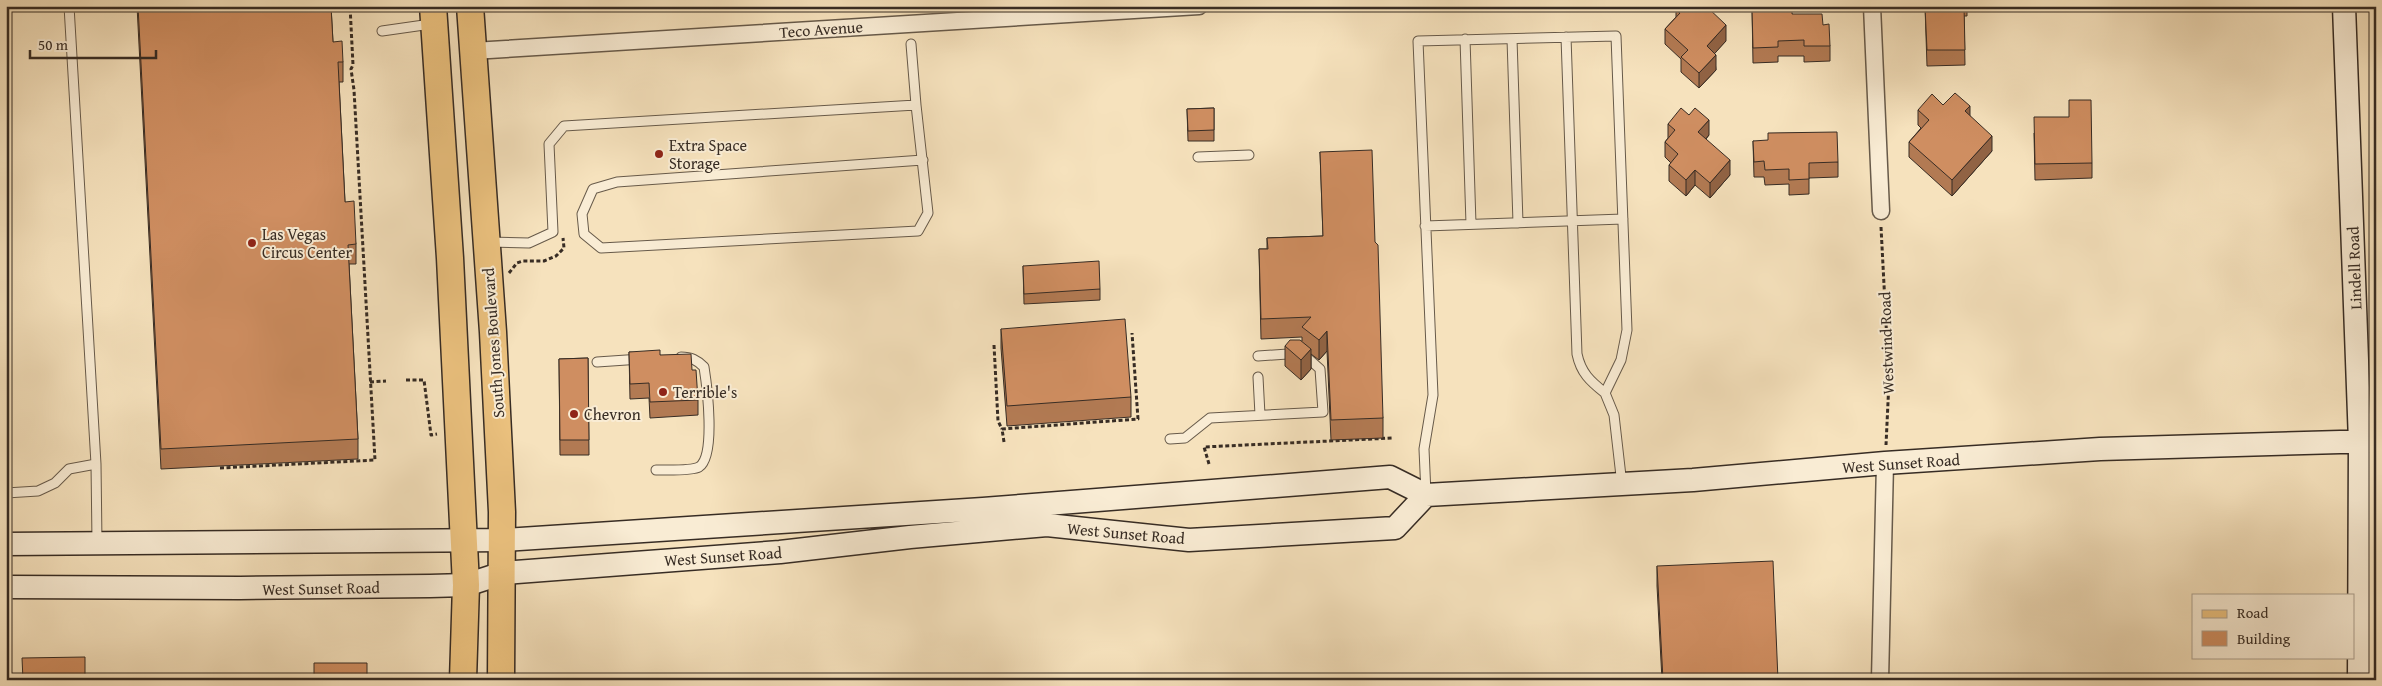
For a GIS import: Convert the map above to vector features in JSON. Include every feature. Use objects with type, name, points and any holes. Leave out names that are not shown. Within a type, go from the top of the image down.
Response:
[{"type":"main road","name":"South Jones Boulevard","points":[[470,6],[493,332],[503,540],[501,680]]},
{"type":"main road","name":"Lindell Road","points":[[2344,6],[2368,442],[2367,648],[2359,680]]},
{"type":"main road","points":[[434,15],[451,274],[466,585],[463,680]]},
{"type":"main road","name":"West Sunset Road","points":[[6,544],[503,540],[992,508],[1390,477],[1426,495],[1622,485],[2100,449],[2368,442]]},
{"type":"main road","name":"West Sunset Road","points":[[6,587],[240,588],[466,585],[503,573],[780,552],[910,537],[1048,526],[1189,540],[1395,528],[1426,495]]},
{"type":"street","name":"Teco Avenue","points":[[473,51],[1199,6]]},
{"type":"street","points":[[1872,6],[1880,211]]},
{"type":"street","points":[[1880,680],[1885,464]]},
{"type":"lane","points":[[69,6],[96,464],[97,542]]},
{"type":"lane","points":[[382,31],[434,15]]},
{"type":"lane","points":[[1426,495],[1424,449],[1432,395],[1418,40],[1616,36],[1627,330],[1621,360],[1605,393]]},
{"type":"lane","points":[[1566,37],[1576,354],[1586,378],[1605,393],[1614,415],[1622,485]]},
{"type":"lane","points":[[1512,38],[1518,223]]},
{"type":"lane","points":[[1465,39],[1471,224]]},
{"type":"lane","points":[[910,44],[923,160],[928,212],[918,231],[601,248],[584,234],[582,214],[593,189],[617,182],[923,160]]},
{"type":"lane","points":[[486,242],[529,243],[553,232],[549,144],[564,126],[916,105]]},
{"type":"lane","points":[[1198,157],[1249,155]]},
{"type":"lane","points":[[1425,226],[1623,219]]},
{"type":"lane","points":[[1170,439],[1185,438],[1210,418],[1322,412],[1320,369],[1302,354],[1258,356]]},
{"type":"lane","points":[[656,470],[698,468],[704,463],[708,452],[709,434],[704,368],[698,361],[689,356],[670,357]]},
{"type":"lane","points":[[597,362],[652,358]]},
{"type":"lane","points":[[1258,377],[1260,415]]},
{"type":"lane","points":[[6,493],[38,491],[55,483],[69,468],[96,464]]},
{"type":"path","points":[[220,468],[375,460],[354,90],[351,69],[353,65],[350,6]]},
{"type":"path","name":"Westwind Road","points":[[1880,211],[1889,381],[1885,464]]},
{"type":"path","points":[[1002,429],[1138,419],[1132,333]]},
{"type":"path","points":[[994,345],[998,421],[1002,429],[1004,442]]},
{"type":"path","points":[[406,380],[424,380],[431,434],[437,434]]},
{"type":"path","points":[[370,382],[386,381]]},
{"type":"path","points":[[1209,464],[1204,447],[1392,438]]},
{"type":"building","name":"Las Vegas Circus Center","points":[[138,6],[331,6],[333,42],[342,41],[343,62],[338,62],[345,202],[354,201],[356,244],[348,245],[358,439],[161,449]]},
{"type":"building","points":[[1680,6],[1706,6],[1726,25],[1707,46],[1716,55],[1699,73],[1681,57],[1688,50],[1665,29],[1680,13],[1676,10]]},
{"type":"building","points":[[1925,6],[1964,6],[1965,50],[1927,50]]},
{"type":"building","points":[[1792,7],[1792,14],[1822,14],[1823,25],[1829,24],[1830,46],[1804,46],[1804,40],[1778,41],[1778,47],[1753,48],[1752,8]]},
{"type":"building","points":[[1955,93],[1970,106],[1965,111],[1992,136],[1952,180],[1909,142],[1929,120],[1918,110],[1932,94],[1943,105]]},
{"type":"building","points":[[2069,100],[2091,100],[2092,163],[2035,164],[2034,117],[2069,117]]},
{"type":"building","points":[[1214,108],[1214,130],[1188,131],[1187,109]]},
{"type":"building","points":[[1681,108],[1689,115],[1695,108],[1709,120],[1698,132],[1730,160],[1710,183],[1695,170],[1686,180],[1669,165],[1678,154],[1665,142],[1675,130],[1668,124]]},
{"type":"building","points":[[1837,132],[1838,162],[1809,163],[1809,179],[1789,180],[1789,169],[1765,170],[1764,161],[1754,162],[1753,141],[1768,140],[1768,133]]},
{"type":"building","points":[[1372,150],[1375,242],[1378,245],[1383,418],[1331,420],[1327,331],[1319,340],[1302,327],[1311,317],[1261,319],[1259,249],[1268,249],[1267,238],[1323,236],[1320,152]]},
{"type":"building","points":[[1099,261],[1100,289],[1024,294],[1023,266]]},
{"type":"building","points":[[1125,319],[1131,397],[1007,406],[1001,329]]},
{"type":"building","points":[[1290,340],[1300,340],[1311,349],[1301,360],[1285,346]]},
{"type":"building","name":"Terrible's","points":[[660,350],[660,355],[691,354],[692,370],[696,370],[698,400],[650,402],[649,383],[630,384],[629,352]]},
{"type":"building","name":"Chevron","points":[[588,358],[589,440],[560,440],[559,359]]},
{"type":"building","points":[[1773,561],[1778,680],[1663,680],[1657,566]]},
{"type":"building","points":[[85,657],[85,680],[23,680],[22,658]]},
{"type":"building","points":[[314,663],[367,663],[367,680],[314,680]]},
{"type":"place","name":"Extra Space Storage","points":[[659,154]]},
{"type":"place","name":"Las Vegas Circus Center","points":[[252,243]]},
{"type":"place","name":"Terrible's","points":[[663,392]]},
{"type":"place","name":"Chevron","points":[[574,414]]}]
